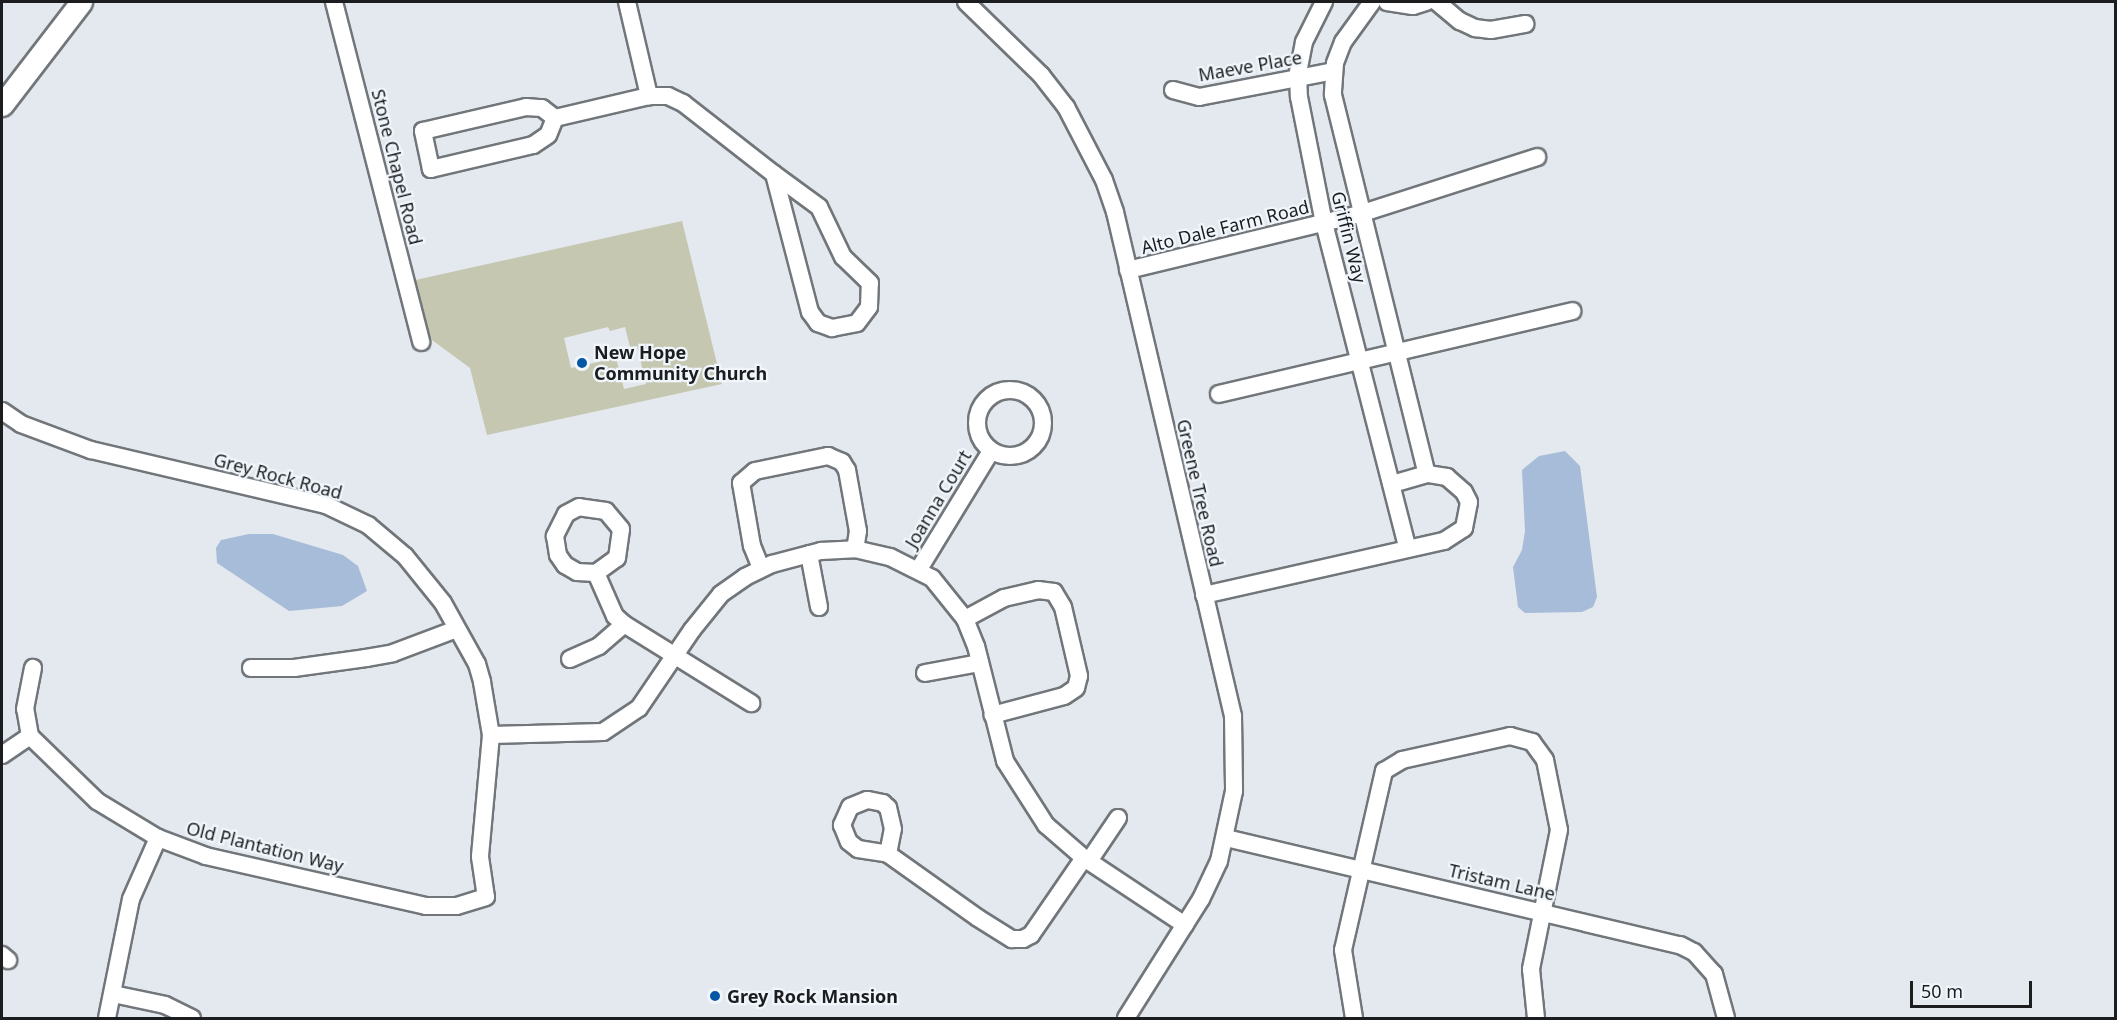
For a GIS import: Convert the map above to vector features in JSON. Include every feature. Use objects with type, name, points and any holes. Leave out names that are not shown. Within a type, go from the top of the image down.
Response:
[{"type":"main road","points":[[2,105],[81,2]]},
{"type":"street","name":"Stone Chapel Road","points":[[334,2],[421,342]]},
{"type":"street","points":[[627,2],[650,96]]},
{"type":"street","name":"Greene Tree Road","points":[[966,2],[1041,75],[1066,107],[1104,180],[1128,270],[1233,716],[1234,791],[1226,838],[1212,877],[1185,925],[1126,1018]]},
{"type":"street","name":"Griffin Way","points":[[1324,2],[1304,42],[1298,78],[1324,223],[1407,547]]},
{"type":"street","name":"Griffin Way","points":[[1372,2],[1343,42],[1334,71],[1333,95],[1427,474]]},
{"type":"street","points":[[1387,2],[1400,6],[1426,2]]},
{"type":"street","points":[[1437,2],[1460,21],[1475,28],[1491,30],[1525,24]]},
{"type":"street","name":"Maeve Place","points":[[1173,90],[1199,97],[1334,71]]},
{"type":"street","points":[[555,118],[548,135],[533,145],[431,169],[423,131],[534,106],[555,118],[650,96],[668,96],[683,103],[819,207],[843,256],[870,283],[869,307],[857,323],[831,328],[818,323],[810,312],[774,174]]},
{"type":"street","name":"Alto Dale Farm Road","points":[[1128,270],[1363,213],[1538,156]]},
{"type":"street","points":[[1219,394],[1572,311]]},
{"type":"street","name":"Joanna Court","points":[[1014,389],[1031,396],[1041,410],[1043,424],[1039,440],[1019,455],[991,451],[981,440],[976,425],[979,407],[991,394],[1014,389]]},
{"type":"street","name":"Grey Rock Road","points":[[2,411],[21,424],[91,450],[326,505],[368,525],[405,556],[443,603],[480,673],[491,735],[480,857],[486,897]]},
{"type":"street","name":"Grey Rock Road","points":[[2,423],[21,424]]},
{"type":"street","name":"Joanna Court","points":[[919,569],[991,451]]},
{"type":"street","points":[[760,568],[752,546],[741,483],[754,471],[828,456],[843,462],[847,470],[858,531],[855,549]]},
{"type":"street","points":[[1204,595],[1456,536],[1469,516],[1469,502],[1457,483],[1438,474],[1427,474],[1391,484]]},
{"type":"street","points":[[579,507],[606,511],[621,529],[617,558],[596,573],[577,572],[565,565],[555,547],[558,525],[566,514],[579,507]]},
{"type":"street","points":[[491,735],[603,732],[639,708],[674,656],[721,594],[760,568],[809,554],[855,549],[890,556],[919,569],[941,587],[965,619],[980,663],[992,715],[1015,781],[1046,825],[1086,860],[1185,925]]},
{"type":"street","points":[[809,554],[819,607]]},
{"type":"street","points":[[596,573],[615,616],[624,624],[751,703]]},
{"type":"street","points":[[965,619],[1004,598],[1038,590],[1054,592],[1063,607],[1079,676],[1076,688],[1064,696],[992,715]]},
{"type":"street","points":[[570,659],[599,646],[624,624]]},
{"type":"street","points":[[251,668],[294,668],[393,653],[457,629]]},
{"type":"street","points":[[926,673],[980,663]]},
{"type":"street","points":[[2,755],[30,736],[26,701],[33,668]]},
{"type":"street","name":"Old Plantation Way","points":[[30,736],[97,801],[158,838],[206,856],[426,906],[456,906],[486,897]]},
{"type":"street","points":[[1354,1018],[1343,950],[1378,784],[1393,763],[1509,736],[1521,737],[1532,742],[1545,760],[1559,830],[1531,969],[1536,1018]]},
{"type":"street","points":[[888,854],[978,918],[1012,939],[1023,939],[1031,934],[1118,818]]},
{"type":"street","points":[[108,1018],[131,899],[158,838]]},
{"type":"street","name":"Tristam Lane","points":[[1226,838],[1654,937],[1694,952],[1714,974],[1726,1018]]},
{"type":"street","points":[[113,994],[165,1005],[192,1018]]},
{"type":"green space","points":[[682,221],[722,384],[487,435],[470,368],[432,340],[411,281]],"holes":[[[608,327],[610,331],[625,327],[630,347],[637,346],[646,384],[624,389],[616,358],[571,368],[564,338]]]},
{"type":"water","points":[[1565,451],[1580,466],[1597,597],[1593,607],[1582,612],[1525,613],[1518,607],[1513,567],[1522,550],[1525,531],[1522,470],[1539,456]]},
{"type":"water","points":[[249,534],[273,534],[343,555],[358,566],[367,591],[342,606],[289,611],[217,563],[216,548],[221,540]]},
{"type":"place","name":"New Hope Community Church","points":[[582,363]]},
{"type":"place","name":"Grey Rock Mansion","points":[[715,996]]}]
